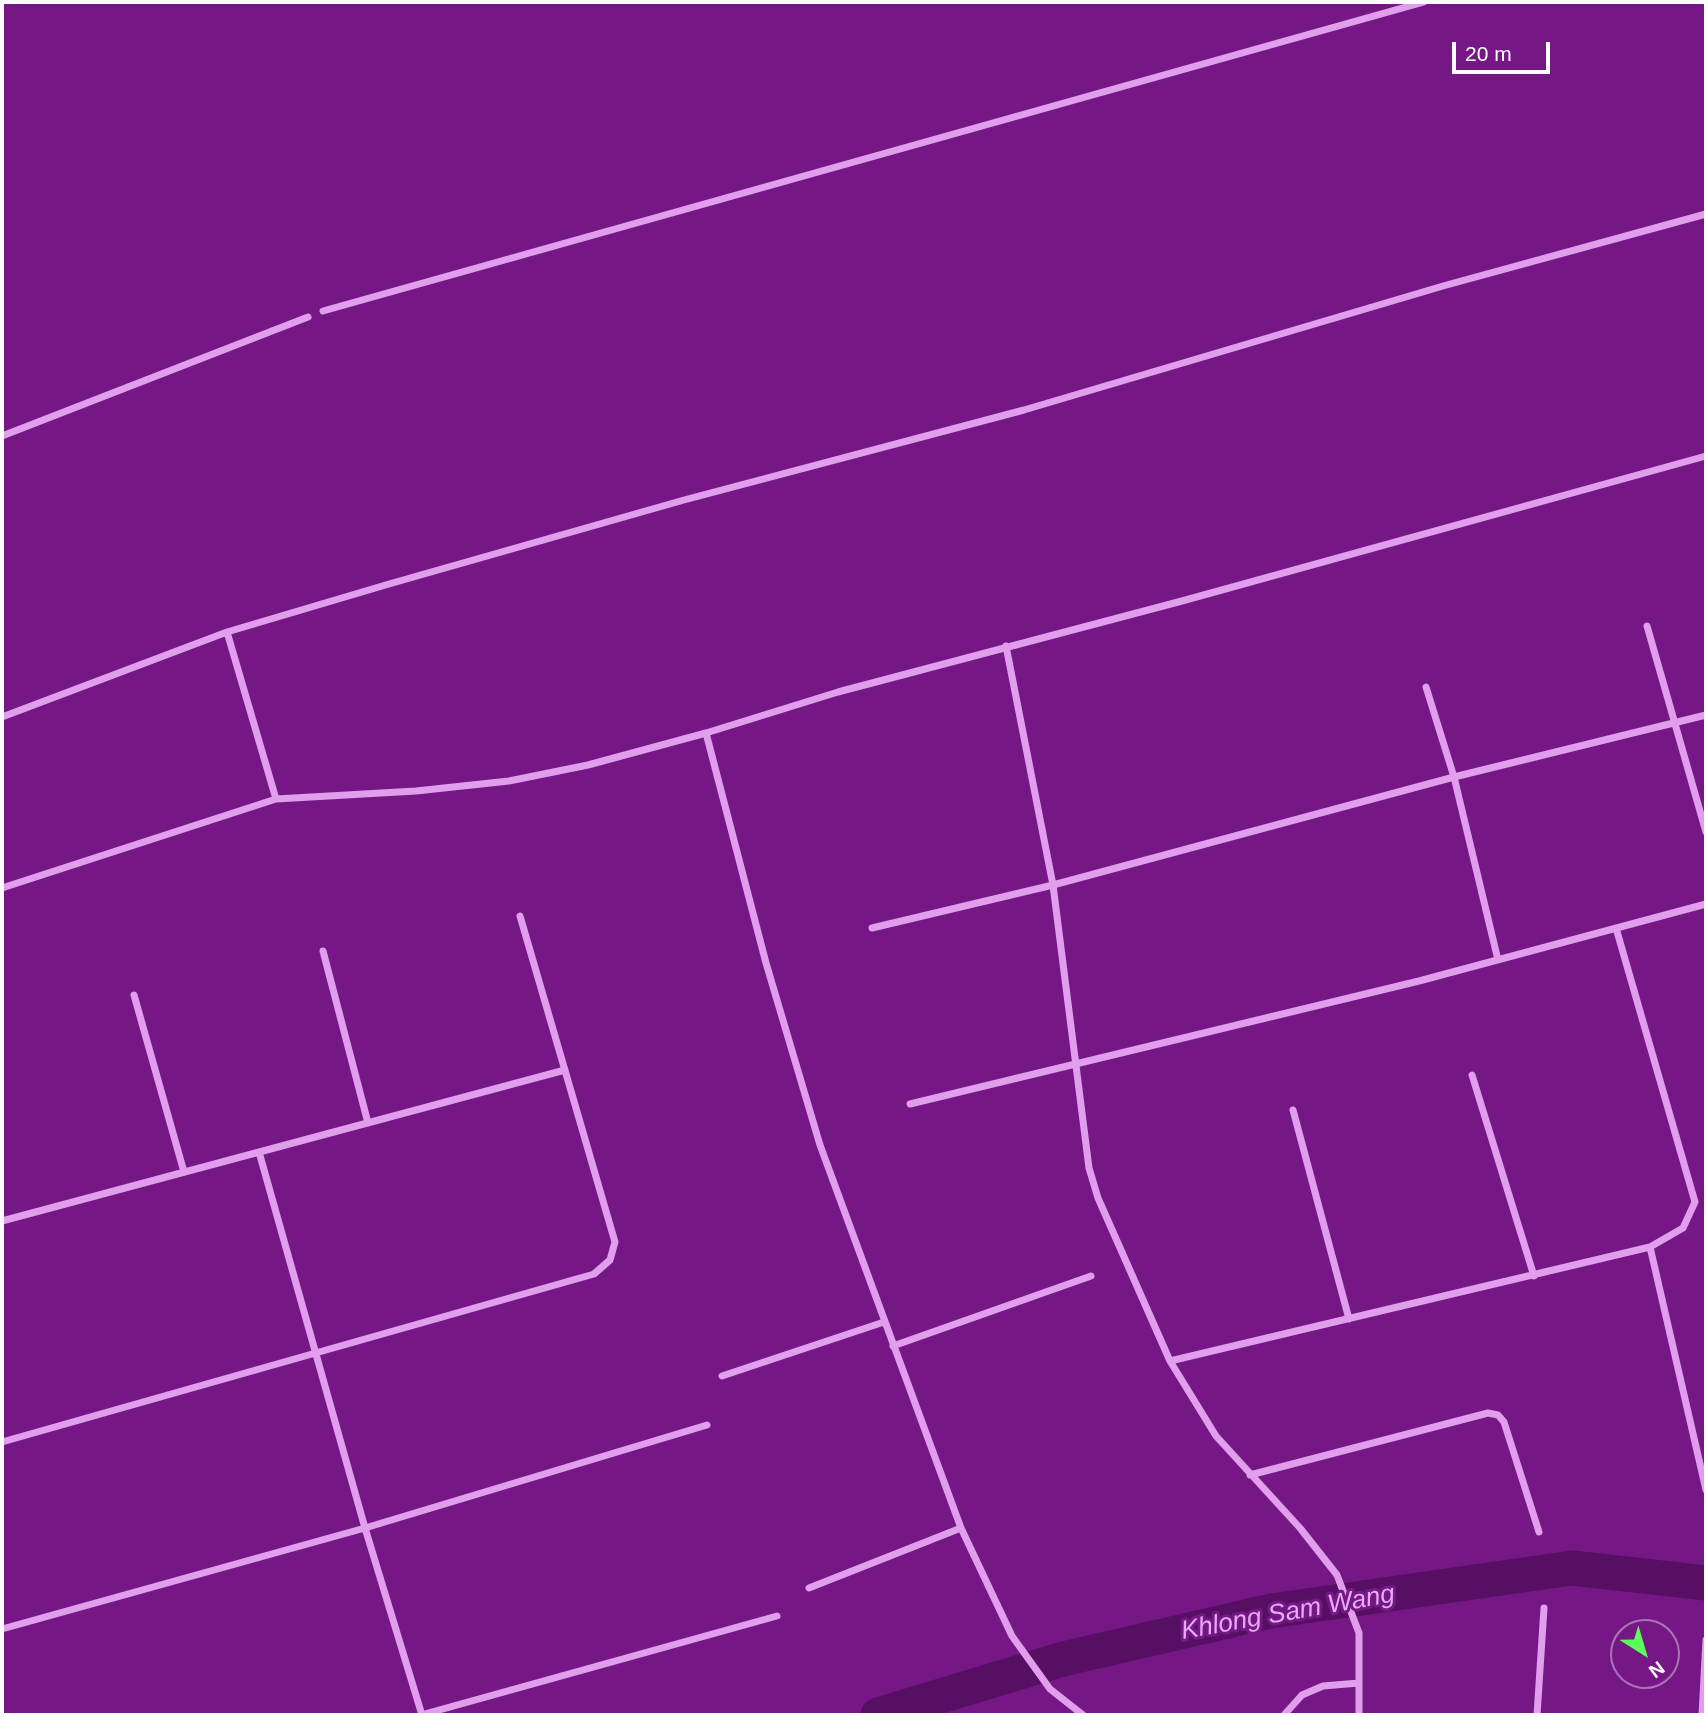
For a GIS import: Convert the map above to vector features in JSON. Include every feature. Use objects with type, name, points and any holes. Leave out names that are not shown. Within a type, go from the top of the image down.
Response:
[{"type":"street","points":[[323,311],[1424,2]]},
{"type":"street","points":[[2,717],[227,632],[684,500],[1024,410],[1443,286],[1706,214]]},
{"type":"street","points":[[2,436],[308,317]]},
{"type":"street","points":[[2,888],[276,799],[351,797],[509,781],[588,765],[706,733],[838,692],[1182,601],[1706,456]]},
{"type":"street","points":[[1647,626],[1706,832]]},
{"type":"street","points":[[227,632],[276,799]]},
{"type":"street","points":[[1006,646],[1053,885],[1089,1168],[1121,1254],[1170,1361],[1216,1436],[1300,1528],[1337,1575],[1359,1633],[1359,1715]]},
{"type":"street","points":[[1426,687],[1454,777],[1498,960]]},
{"type":"street","points":[[872,928],[1053,885],[1454,777],[1706,715]]},
{"type":"street","points":[[706,733],[766,963],[820,1145],[961,1528],[1012,1636],[1050,1689],[1083,1715]]},
{"type":"street","points":[[910,1104],[1498,960],[1706,904]]},
{"type":"street","points":[[2,1441],[594,1274],[610,1260],[615,1242],[520,916]]},
{"type":"street","points":[[1170,1361],[1650,1247],[1684,1228],[1695,1202],[1616,929]]},
{"type":"street","points":[[323,951],[368,1123]]},
{"type":"street","points":[[134,995],[184,1171]]},
{"type":"street","points":[[2,1221],[565,1070]]},
{"type":"street","points":[[1472,1075],[1534,1276]]},
{"type":"street","points":[[1293,1110],[1349,1319]]},
{"type":"street","points":[[259,1152],[365,1528],[422,1715],[777,1616]]},
{"type":"street","points":[[1650,1247],[1706,1490]]},
{"type":"street","points":[[892,1346],[1091,1276]]},
{"type":"street","points":[[722,1376],[884,1322]]},
{"type":"street","points":[[1250,1475],[1488,1413],[1499,1415],[1504,1422],[1539,1532]]},
{"type":"street","points":[[2,1629],[365,1528],[707,1425]]},
{"type":"street","points":[[809,1588],[961,1528]]},
{"type":"street","points":[[1538,1715],[1545,1608]]},
{"type":"street","points":[[1702,1715],[1706,1640]]},
{"type":"street","points":[[1284,1715],[1302,1695],[1322,1686],[1359,1683]]},
{"type":"waterway","name":"Khlong Sam Wang","points":[[878,1715],[1063,1659],[1271,1611],[1572,1568],[1706,1583]]}]
